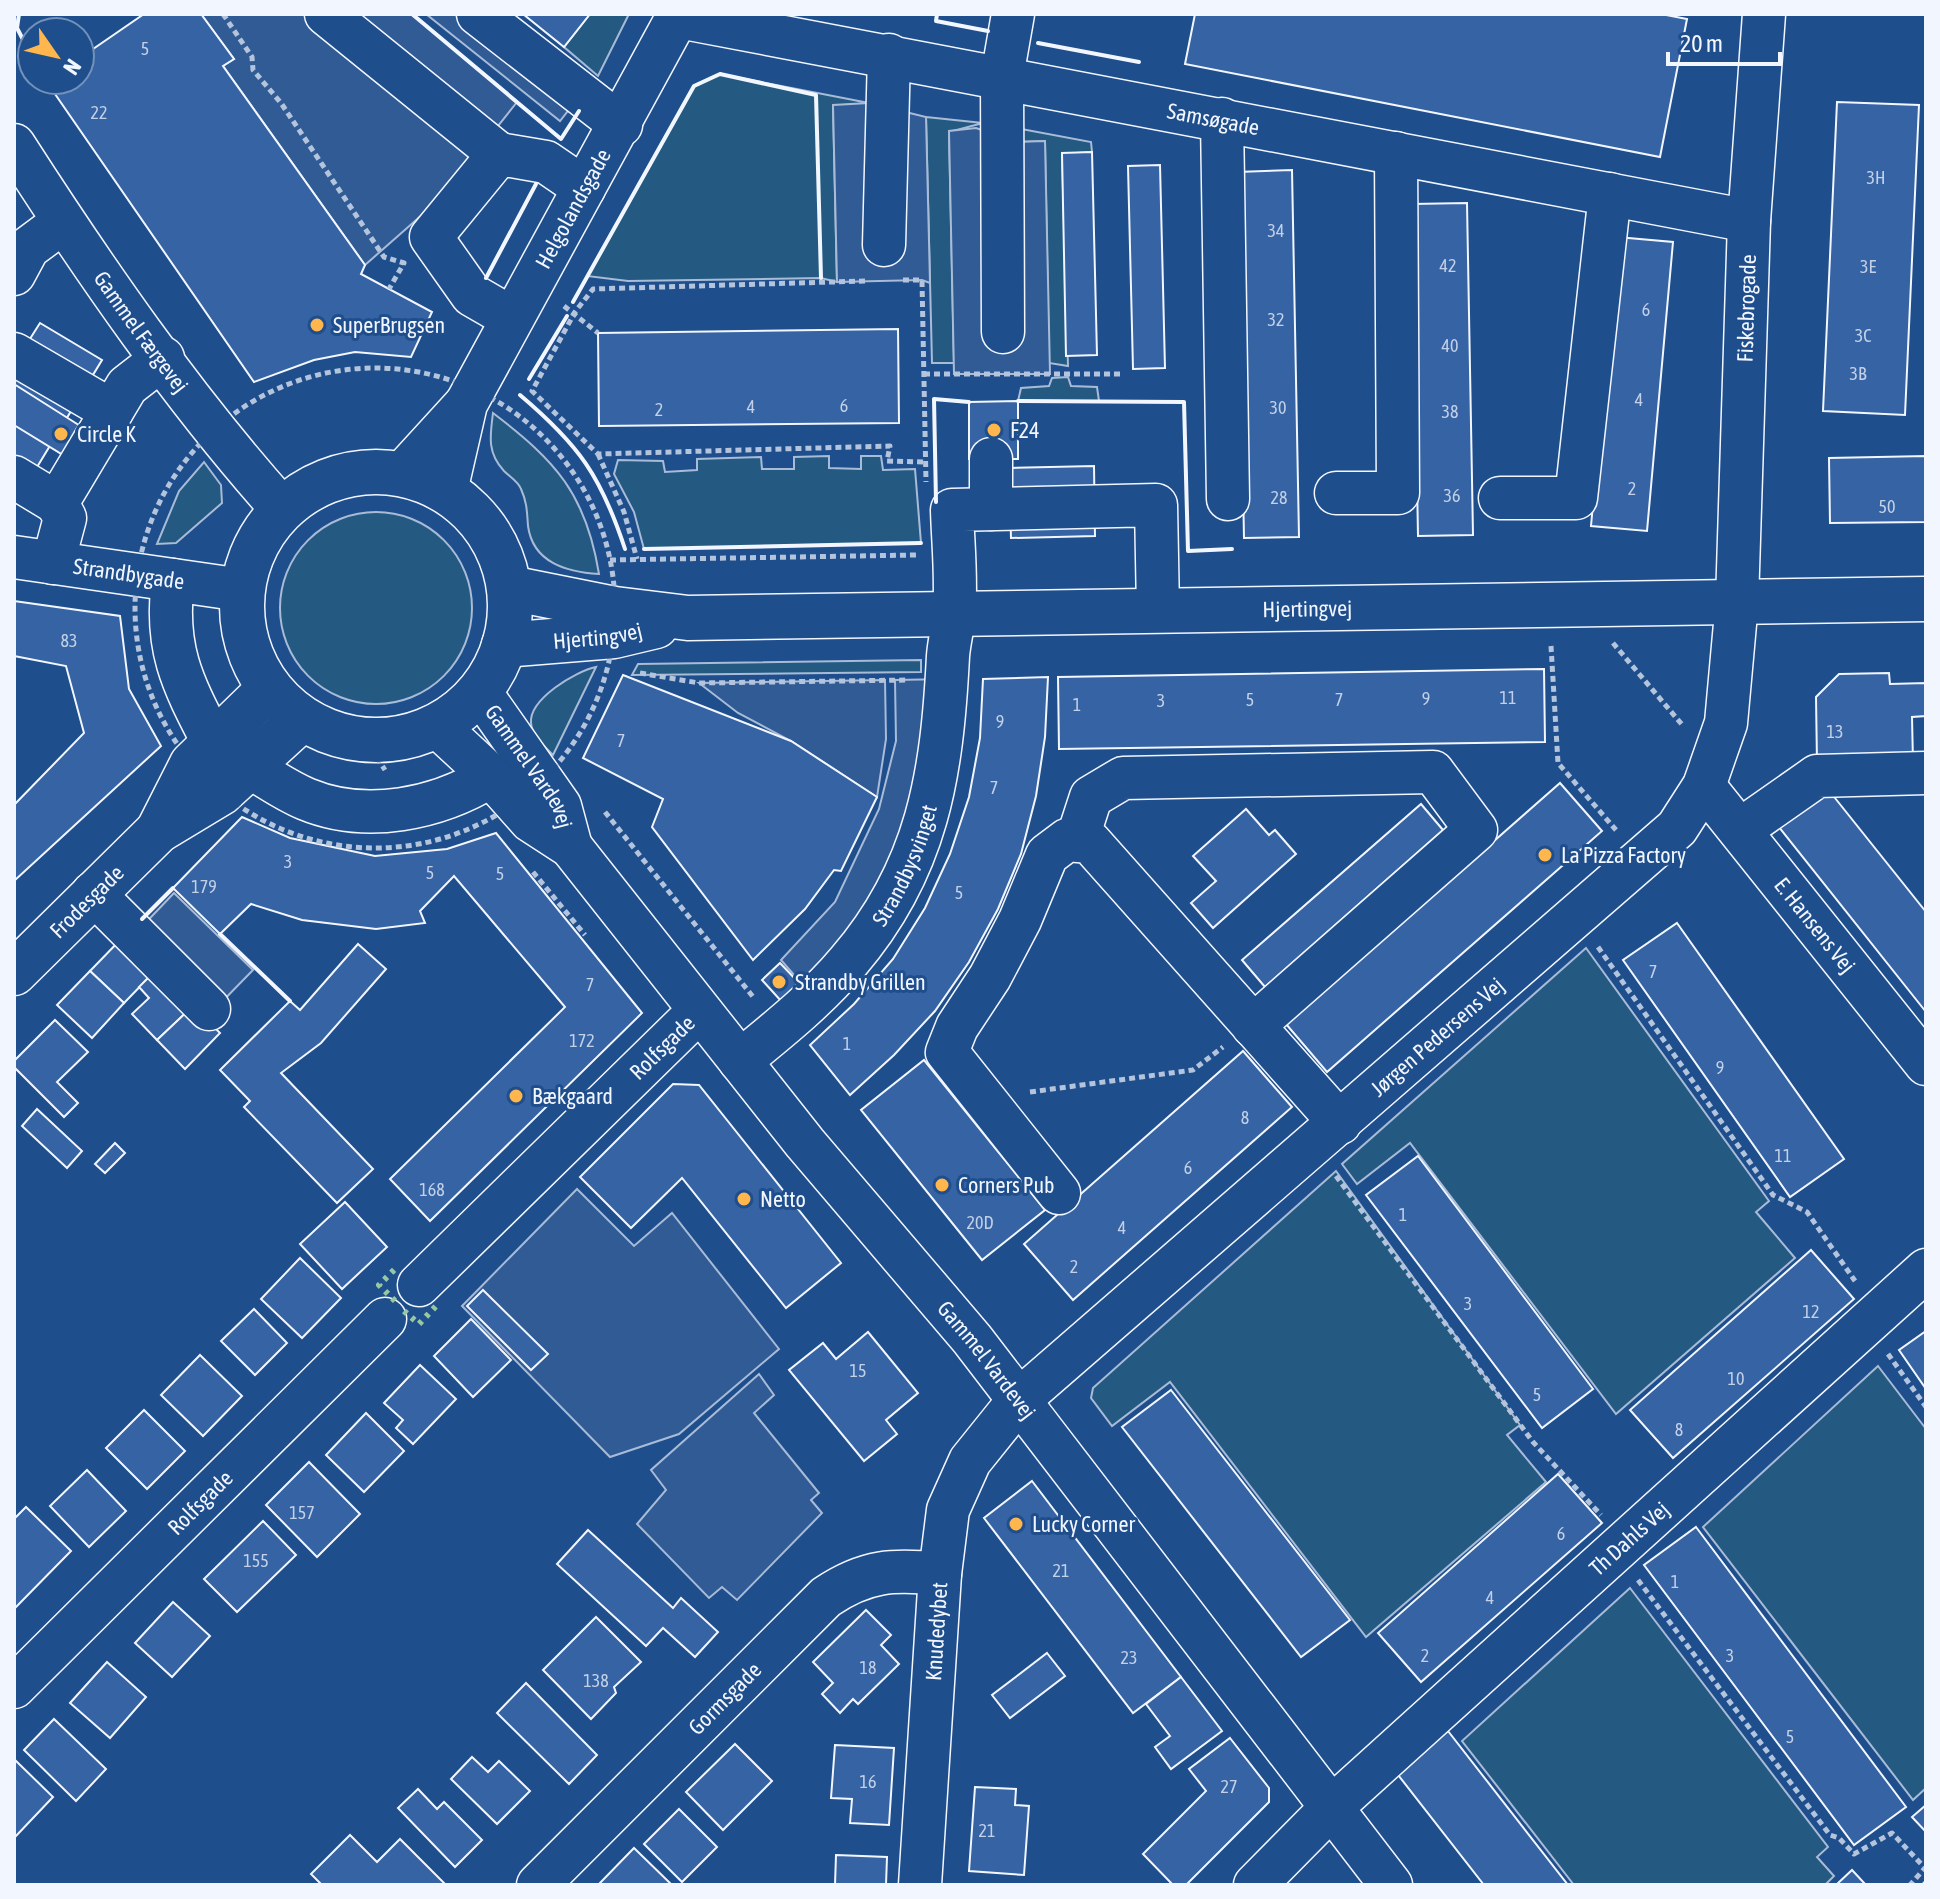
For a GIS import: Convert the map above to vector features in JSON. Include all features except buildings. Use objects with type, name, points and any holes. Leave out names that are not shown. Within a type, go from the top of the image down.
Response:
[{"type":"main road","points":[[369,471],[402,474],[446,491],[483,524],[496,545],[510,588],[509,626],[504,645],[480,692],[437,726],[403,738],[366,741],[343,737],[302,719],[269,689],[252,659],[245,636],[242,590],[249,560],[263,533],[282,509],[308,489],[337,477],[369,471]]},
{"type":"main road","name":"Hjertingvej","points":[[510,588],[615,646]]},
{"type":"main road","name":"Hjertingvej","points":[[504,645],[615,646],[688,618],[1926,599]]},
{"type":"main road","name":"Frodesgade","points":[[14,973],[220,767],[269,689]]},
{"type":"main road","name":"Frodesgade","points":[[220,767],[302,719]]},
{"type":"street","points":[[326,14],[499,154],[546,162],[584,188]]},
{"type":"street","points":[[478,14],[621,125]]},
{"type":"street","points":[[1003,332],[1002,77],[1013,14]]},
{"type":"street","name":"Fiskebrogade","points":[[1737,602],[1749,221],[1764,14]]},
{"type":"street","name":"Helgolandsgade","points":[[402,474],[470,396],[679,15]]},
{"type":"street","name":"Samsøgade","points":[[679,15],[1749,221]]},
{"type":"street","points":[[886,269],[889,55]]},
{"type":"street","points":[[1222,119],[1228,499]]},
{"type":"street","name":"Gammel Færgevej","points":[[14,145],[63,222],[214,430],[282,509]]},
{"type":"street","points":[[1336,493],[1398,493],[1396,153]]},
{"type":"street","points":[[499,154],[431,237],[472,295],[512,318]]},
{"type":"street","points":[[1500,498],[1576,498],[1610,194]]},
{"type":"street","points":[[14,274],[28,248],[63,222]]},
{"type":"street","points":[[14,354],[112,411]]},
{"type":"street","points":[[57,503],[127,386],[163,358]]},
{"type":"street","name":"Helgolandsgade","points":[[446,491],[470,396]]},
{"type":"street","points":[[991,459],[991,509],[1156,505],[1158,610]]},
{"type":"street","points":[[14,477],[57,503],[65,518],[33,560]]},
{"type":"street","name":"Strandbysvinget","points":[[740,1061],[779,1029],[848,963],[906,874],[934,797],[945,733],[954,614],[952,510],[991,509]]},
{"type":"street","name":"Strandbygade","points":[[33,560],[242,590]]},
{"type":"street","points":[[155,578],[169,615],[171,638],[189,699],[220,767],[307,799],[343,808],[391,811],[447,798],[524,791]]},
{"type":"street","name":"Jørgen Pedersens Vej","points":[[1019,1400],[1677,828],[1709,773],[1726,723],[1737,602]]},
{"type":"street","name":"Gammel Vardevej","points":[[480,692],[524,791],[531,821],[571,847],[699,1011],[1019,1400],[1391,1885]]},
{"type":"street","name":"Gammel Vardevej","points":[[437,726],[524,791]]},
{"type":"street","points":[[1077,840],[1091,797],[1123,778],[1433,772],[1476,830],[1253,1026]]},
{"type":"street","name":"E. Hansens Vej","points":[[1709,773],[1740,830],[1926,1064]]},
{"type":"street","points":[[1740,830],[1817,776],[1926,773]]},
{"type":"street","points":[[1059,1193],[947,1052],[957,1027],[990,977],[1020,920],[1047,855],[1067,840],[1090,842],[1253,1026],[1327,1135]]},
{"type":"street","points":[[93,893],[209,1009]]},
{"type":"street","name":"Rolfsgade","points":[[419,1285],[699,1011]]},
{"type":"street","name":"Th Dahls Vej","points":[[1255,1885],[1332,1807],[1926,1270]]},
{"type":"street","name":"Rolfsgade","points":[[14,1687],[385,1319]]},
{"type":"street","name":"Knudedybet","points":[[920,1885],[940,1574],[948,1510],[976,1451],[1019,1400]]},
{"type":"street","name":"Gormsgade","points":[[538,1885],[826,1597],[848,1582],[871,1573],[940,1574]]},
{"type":"path","points":[[223,14],[252,57],[253,70],[281,103],[384,257],[404,263],[389,289]]},
{"type":"path","points":[[532,391],[575,312],[593,289],[886,269],[922,280],[926,493]]},
{"type":"path","points":[[556,318],[563,305],[598,333]]},
{"type":"path","points":[[408,369],[470,396],[507,406],[537,430],[563,458],[584,489],[600,523],[610,560],[615,646],[589,716],[524,791],[422,843],[351,847],[282,830],[220,767],[161,718],[144,676],[135,621],[155,578],[143,543],[170,482],[214,430],[241,408],[271,391],[338,370],[408,369]]},
{"type":"path","points":[[924,374],[1121,374]]},
{"type":"path","points":[[520,383],[598,454],[624,512],[637,559]]},
{"type":"path","points":[[598,454],[890,446],[887,461],[926,462]]},
{"type":"path","points":[[610,560],[926,555]]},
{"type":"path","points":[[1555,605],[1551,640],[1558,763],[1641,859]]},
{"type":"path","points":[[1610,639],[1709,773]]},
{"type":"path","points":[[638,673],[699,683],[947,679]]},
{"type":"path","points":[[601,808],[779,1029]]},
{"type":"path","points":[[529,868],[590,940]]},
{"type":"path","points":[[1577,916],[1773,1195],[1807,1212],[1926,1407]]},
{"type":"path","points":[[982,1098],[1193,1070],[1253,1026]]},
{"type":"path","points":[[1327,1135],[1533,1442],[1620,1546],[1830,1835],[1839,1838],[1854,1854],[1892,1833],[1925,1868],[1910,1885]]},
{"type":"shaded area","points":[[201,14],[412,14],[517,102],[440,199],[365,265],[223,66],[234,59]]},
{"type":"shaded area","points":[[426,14],[510,14],[592,80],[560,121]]},
{"type":"shaded area","points":[[590,14],[629,14],[598,76],[564,47]]},
{"type":"shaded area","points":[[720,74],[869,103],[833,106],[837,282],[821,278],[628,281],[587,276],[694,86]]},
{"type":"shaded area","points":[[869,103],[926,117],[930,283],[922,280],[837,282],[833,105]]},
{"type":"shaded area","points":[[926,117],[983,123],[949,132],[954,363],[932,363]]},
{"type":"shaded area","points":[[976,128],[1016,142],[1045,141],[1050,374],[954,374],[949,131]]},
{"type":"shaded area","points":[[1016,128],[1091,142],[1092,152],[1062,154],[1068,366],[1049,363],[1045,141],[1016,142]]},
{"type":"shaded area","points":[[1068,377],[1071,386],[1097,387],[1099,401],[1018,401],[1021,388],[1049,386],[1052,378]]},
{"type":"shaded area","points":[[493,413],[534,447],[565,482],[586,522],[599,574],[564,568],[544,557],[537,549],[531,539],[521,489],[504,471],[492,451]]},
{"type":"shaded area","points":[[829,456],[829,468],[861,469],[861,456],[881,456],[883,470],[915,469],[921,543],[644,549],[634,512],[614,474],[618,460],[663,461],[665,472],[697,470],[697,459],[761,457],[762,469],[794,469],[794,457]]},
{"type":"shaded area","points":[[204,462],[221,485],[222,503],[176,543],[157,544],[179,491]]},
{"type":"shaded area","points":[[376,512],[413,520],[444,540],[464,571],[472,608],[464,645],[444,676],[413,696],[376,704],[339,696],[308,676],[288,645],[280,608],[288,571],[308,540],[339,520]]},
{"type":"shaded area","points":[[921,660],[921,672],[632,675],[638,664]]},
{"type":"shaded area","points":[[596,667],[553,755],[534,732],[532,714],[555,688],[577,674]]},
{"type":"shaded area","points":[[947,679],[934,797],[814,998],[781,960],[835,902],[879,809],[896,741],[895,680]]},
{"type":"shaded area","points":[[885,680],[886,739],[877,797],[791,741],[738,713],[699,683]]},
{"type":"shaded area","points":[[174,893],[253,970],[209,1015],[131,938]]},
{"type":"shaded area","points":[[1586,948],[1769,1201],[1756,1212],[1795,1258],[1616,1414],[1410,1143],[1357,1184],[1342,1164]]},
{"type":"shaded area","points":[[1336,1171],[1520,1425],[1507,1435],[1546,1482],[1366,1637],[1170,1382],[1112,1426],[1091,1398],[1093,1388]]},
{"type":"shaded area","points":[[577,1189],[634,1246],[672,1213],[779,1349],[679,1434],[610,1457],[462,1306]]},
{"type":"shaded area","points":[[1878,1366],[1926,1429],[1926,1788],[1913,1800],[1703,1527]]},
{"type":"shaded area","points":[[759,1374],[774,1395],[754,1413],[819,1493],[811,1500],[822,1513],[737,1600],[722,1587],[709,1598],[637,1524],[666,1490],[651,1470]]},
{"type":"shaded area","points":[[1630,1588],[1828,1847],[1817,1857],[1834,1876],[1825,1885],[1574,1885],[1462,1741]]},
{"type":"hedge","points":[[395,1301],[379,1285],[397,1267]]},
{"type":"hedge","points":[[404,1311],[419,1324],[437,1305]]},
{"type":"wall","points":[[412,14],[561,139],[579,111]]},
{"type":"wall","points":[[937,14],[936,21],[988,31]]},
{"type":"wall","points":[[1038,43],[1139,62]]},
{"type":"wall","points":[[573,302],[694,86],[720,74],[816,95],[821,278]]},
{"type":"wall","points":[[486,278],[536,184]]},
{"type":"wall","points":[[529,379],[567,316]]},
{"type":"wall","points":[[520,395],[558,430],[586,463],[607,501],[625,549]]},
{"type":"wall","points":[[936,502],[934,399],[969,402]]},
{"type":"wall","points":[[1018,401],[1184,402],[1188,551],[1232,549]]},
{"type":"wall","points":[[644,549],[921,543]]},
{"type":"wall","points":[[142,919],[173,888]]},
{"type":"wall","points":[[220,934],[290,1001]]},
{"type":"wall","points":[[1923,1885],[1926,1882]]},
{"type":"place","name":"SuperBrugsen","points":[[317,325]]},
{"type":"place","name":"F24","points":[[994,430]]},
{"type":"place","name":"Circle K","points":[[61,434]]},
{"type":"place","name":"La Pizza Factory","points":[[1545,855]]},
{"type":"place","name":"Strandby Grillen","points":[[779,982]]},
{"type":"place","name":"Bækgaard","points":[[516,1096]]},
{"type":"place","name":"Corners Pub","points":[[942,1185]]},
{"type":"place","name":"Netto","points":[[744,1199]]},
{"type":"place","name":"Lucky Corner","points":[[1016,1524]]}]
